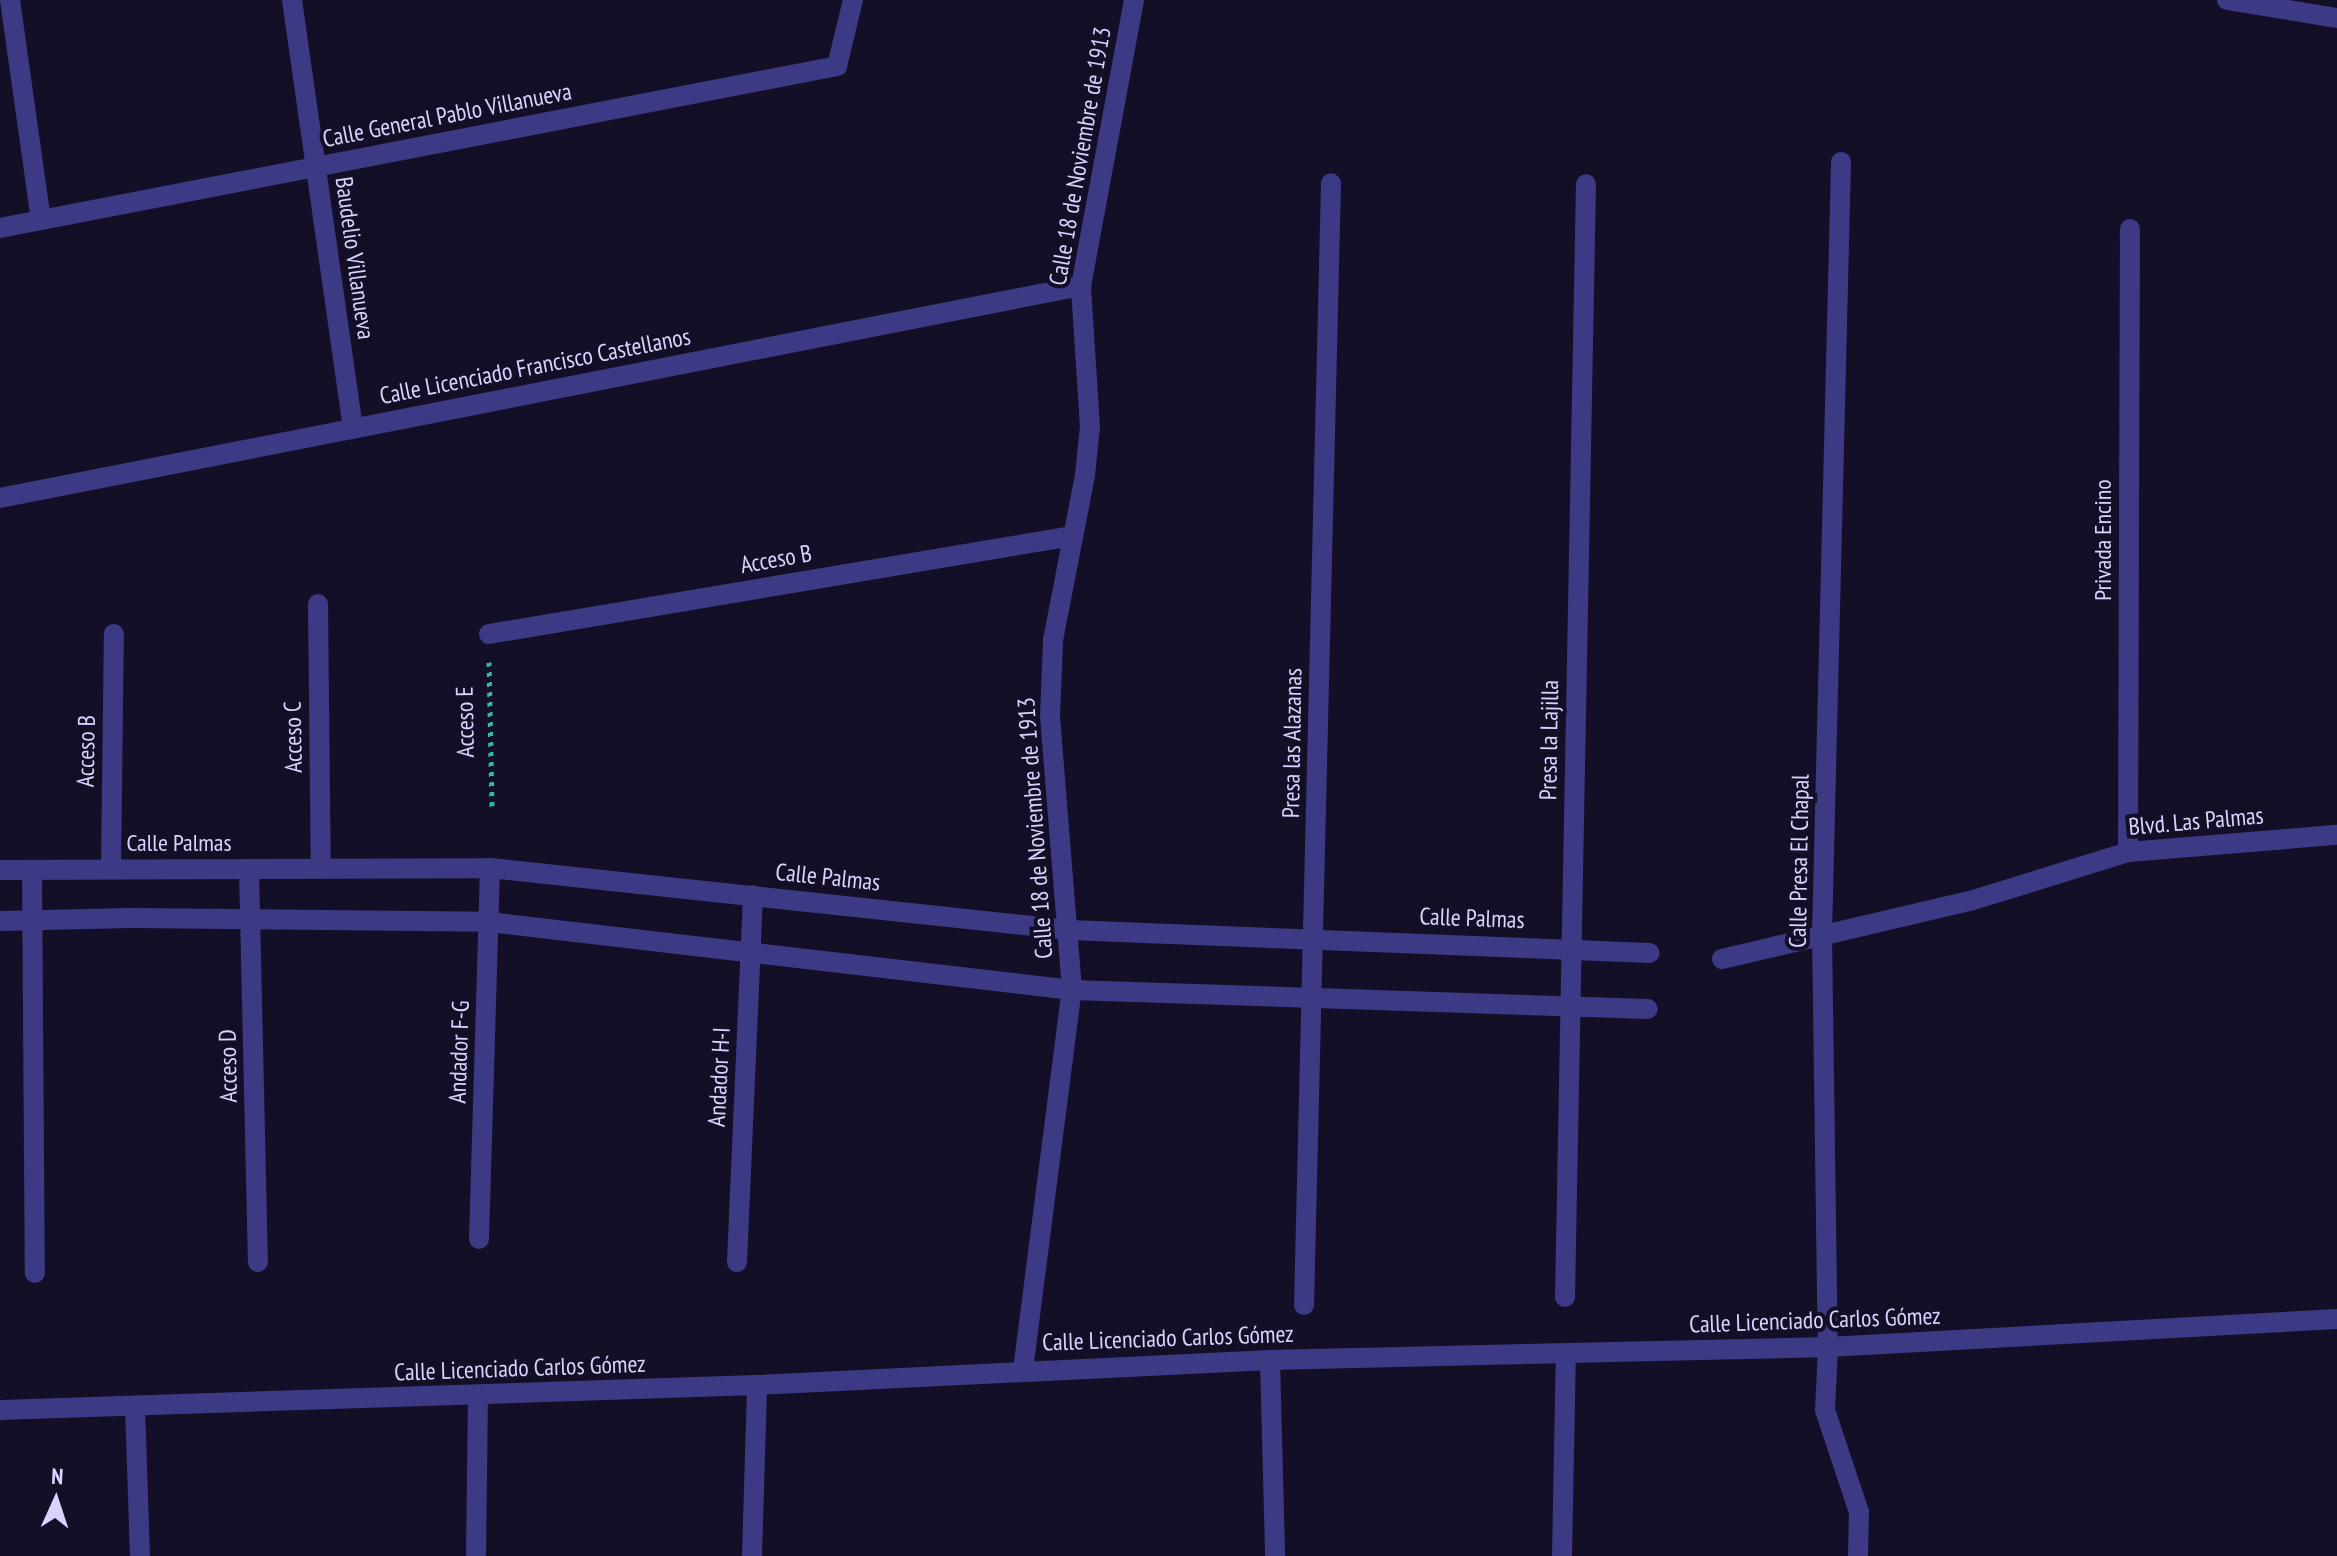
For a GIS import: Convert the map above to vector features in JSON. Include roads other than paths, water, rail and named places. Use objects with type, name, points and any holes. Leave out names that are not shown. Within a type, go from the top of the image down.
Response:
[{"type":"street","points":[[10,0],[41,220]]},
{"type":"street","name":"Baudelio Villanueva","points":[[292,0],[353,429]]},
{"type":"street","name":"Calle General Pablo Villanueva","points":[[0,228],[837,66],[853,0]]},
{"type":"street","name":"Calle 18 de Noviembre de 1913","points":[[1023,1370],[1072,990],[1050,716],[1053,640],[1090,427],[1081,286],[1134,0]]},
{"type":"street","points":[[2227,0],[2337,18]]},
{"type":"street","name":"Calle Presa El Chapal","points":[[1841,162],[1822,934],[1828,1347],[1825,1410],[1859,1512],[1858,1556]]},
{"type":"street","name":"Presa las Alazanas","points":[[1304,1305],[1331,183]]},
{"type":"street","name":"Presa la Lajilla","points":[[1565,1297],[1586,184]]},
{"type":"street","name":"Privada Encino","points":[[2128,852],[2130,229]]},
{"type":"street","name":"Calle Licenciado Francisco Castellanos","points":[[0,498],[1081,286]]},
{"type":"street","name":"Acceso B","points":[[489,634],[1072,536]]},
{"type":"street","name":"Acceso C","points":[[318,604],[321,869]]},
{"type":"street","name":"Acceso B","points":[[111,869],[114,634]]},
{"type":"street","name":"Blvd. Las Palmas","points":[[1822,934],[1970,901],[2128,852],[2337,835]]},
{"type":"street","name":"Calle Palmas","points":[[0,870],[490,868],[1069,930],[1650,953]]},
{"type":"street","name":"Andador F-G","points":[[479,1239],[490,868]]},
{"type":"street","name":"Acceso D","points":[[249,869],[258,1262]]},
{"type":"street","points":[[32,870],[35,1273]]},
{"type":"street","name":"Andador H-I","points":[[737,1262],[753,895]]},
{"type":"street","points":[[0,921],[250,919],[489,922],[1072,990],[1648,1009]]},
{"type":"street","points":[[1722,959],[1822,934]]},
{"type":"street","name":"Calle Licenciado Carlos Gómez","points":[[0,1410],[478,1396],[1270,1360],[1828,1347],[2337,1319]]},
{"type":"street","points":[[1562,1556],[1566,1355]]},
{"type":"street","points":[[1270,1360],[1275,1556]]},
{"type":"street","points":[[752,1556],[757,1385]]},
{"type":"street","points":[[476,1556],[478,1396]]},
{"type":"street","points":[[135,1406],[140,1556]]}]
